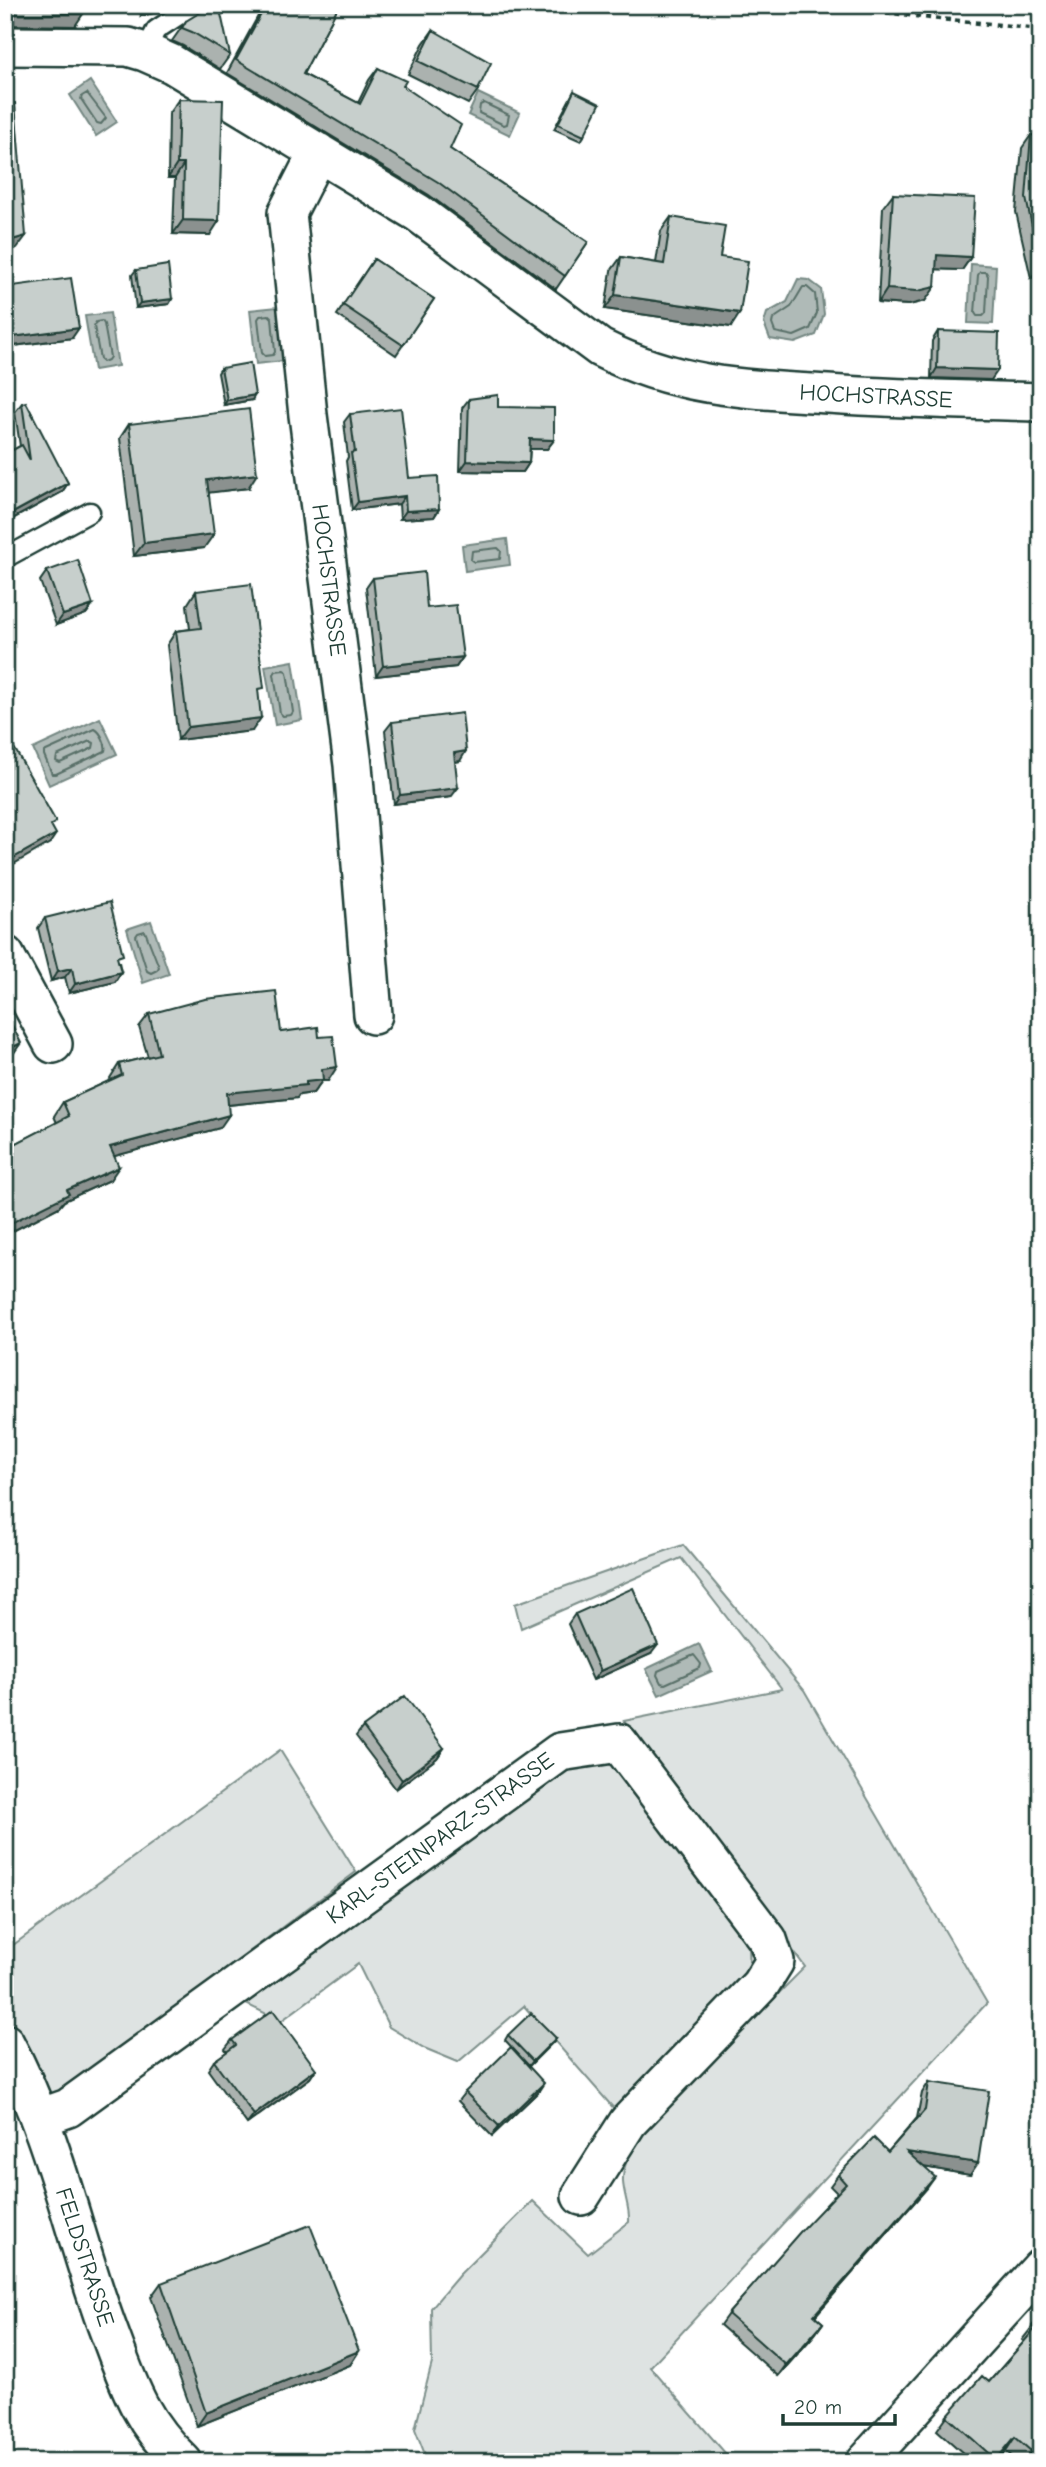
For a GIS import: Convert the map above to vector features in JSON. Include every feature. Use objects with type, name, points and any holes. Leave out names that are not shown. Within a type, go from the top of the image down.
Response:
[{"type":"street","name":"HOCHSTRASSE","points":[[5,46],[128,47],[172,64],[418,213],[600,348],[641,367],[696,383],[756,390],[887,398],[1041,402]]},
{"type":"street","name":"HOCHSTRASSE","points":[[318,152],[287,214],[309,428],[353,765],[373,1015]]},
{"type":"street","points":[[5,955],[53,1044]]},
{"type":"street","name":"KARL-STEINPARZ-STRASSE","points":[[40,2118],[68,2108],[560,1752],[619,1743],[768,1940],[775,1961],[760,1985],[628,2122],[580,2196]]},
{"type":"street","name":"FELDSTRASSE","points":[[5,2043],[40,2118],[93,2288],[124,2373],[142,2414],[164,2444],[183,2462]]},
{"type":"street","points":[[865,2462],[1041,2268]]},
{"type":"lane","points":[[145,52],[156,30],[182,13],[212,5]]},
{"type":"lane","points":[[5,558],[90,512]]},
{"type":"path","points":[[836,5],[1041,29]]},
{"type":"shaded area","points":[[683,1545],[804,1690],[987,2003],[650,2367],[733,2462],[428,2462],[415,2429],[432,2363],[431,2308],[460,2274],[533,2201],[588,2254],[629,2222],[623,2176],[638,2134],[805,1967],[624,1721],[782,1689],[681,1558],[521,1628],[515,1604]]},
{"type":"shaded area","points":[[280,1750],[356,1872],[52,2099],[5,2019],[5,1951]]},
{"type":"shaded area","points":[[583,1762],[605,1762],[623,1771],[749,1943],[750,1978],[616,2111],[524,2006],[458,2062],[424,2048],[389,2027],[358,1964],[281,2021],[246,2004],[547,1776]]},
{"type":"water","points":[[90,81],[117,122],[96,136],[70,95]]},
{"type":"water","points":[[478,93],[520,113],[510,135],[468,115]]},
{"type":"water","points":[[971,264],[996,266],[993,324],[968,323]]},
{"type":"water","points":[[798,279],[809,280],[821,289],[824,314],[816,335],[795,343],[770,339],[764,323],[767,313],[787,302]]},
{"type":"water","points":[[277,307],[283,361],[256,364],[250,310]]},
{"type":"water","points":[[110,313],[118,366],[94,370],[85,316]]},
{"type":"water","points":[[507,539],[510,565],[465,571],[462,545]]},
{"type":"water","points":[[293,661],[302,720],[275,725],[265,666]]},
{"type":"water","points":[[100,718],[117,754],[49,785],[33,749]]},
{"type":"water","points":[[151,921],[169,974],[143,983],[127,929]]},
{"type":"water","points":[[699,1644],[712,1671],[659,1695],[646,1669]]},
{"type":"building","points":[[5,5],[83,5],[83,14],[5,16]]},
{"type":"building","points":[[214,5],[219,5],[230,55],[182,28],[186,21]]},
{"type":"building","points":[[266,5],[339,5],[303,74],[360,104],[378,68],[406,81],[403,86],[461,125],[450,149],[588,242],[565,276],[438,182],[236,60]]},
{"type":"building","points":[[433,30],[491,63],[478,90],[418,61]]},
{"type":"building","points":[[574,91],[600,104],[584,136],[558,124]]},
{"type":"building","points":[[179,99],[223,100],[219,221],[183,220],[184,164],[177,164]]},
{"type":"building","points":[[5,103],[15,103],[26,236],[5,242]]},
{"type":"building","points":[[1031,135],[1041,136],[1040,264],[1026,198]]},
{"type":"building","points":[[893,194],[975,198],[971,257],[937,255],[935,287],[918,291],[887,289]]},
{"type":"building","points":[[671,217],[725,226],[720,257],[748,261],[740,313],[615,295],[621,257],[664,264]]},
{"type":"building","points":[[374,259],[434,299],[403,345],[343,305]]},
{"type":"building","points":[[168,265],[172,299],[140,303],[136,270]]},
{"type":"building","points":[[71,278],[79,328],[12,337],[5,287]]},
{"type":"building","points":[[938,331],[999,333],[998,370],[937,368]]},
{"type":"building","points":[[250,363],[255,395],[227,400],[221,368]]},
{"type":"building","points":[[498,395],[498,407],[554,408],[554,440],[530,439],[529,463],[467,461],[469,399]]},
{"type":"building","points":[[26,402],[68,483],[9,515],[5,508],[5,454],[22,445],[30,460],[22,403]]},
{"type":"building","points":[[401,408],[409,478],[438,476],[439,509],[406,511],[405,496],[358,502],[351,453],[355,452],[350,414]]},
{"type":"building","points":[[249,409],[257,474],[207,480],[214,534],[144,543],[129,424]]},
{"type":"building","points":[[78,560],[93,605],[63,615],[47,571]]},
{"type":"building","points":[[424,572],[427,608],[456,605],[463,657],[383,666],[373,578]]},
{"type":"building","points":[[251,584],[264,688],[258,689],[261,718],[188,727],[176,631],[201,628],[196,591]]},
{"type":"building","points":[[462,713],[466,751],[454,753],[458,788],[400,795],[392,722]]},
{"type":"building","points":[[12,744],[56,822],[51,825],[56,834],[6,862],[5,748]]},
{"type":"building","points":[[110,902],[123,955],[117,957],[121,972],[75,984],[72,968],[58,971],[45,918]]},
{"type":"building","points":[[276,991],[281,1032],[318,1027],[319,1037],[333,1036],[337,1067],[322,1069],[323,1080],[306,1082],[306,1085],[227,1093],[229,1115],[110,1147],[119,1167],[67,1190],[69,1194],[5,1226],[5,1149],[69,1116],[63,1102],[122,1075],[119,1064],[159,1054],[149,1014],[205,999]]},
{"type":"building","points":[[5,1011],[21,1043],[5,1051]]},
{"type":"building","points":[[633,1588],[658,1645],[600,1671],[575,1614]]},
{"type":"building","points":[[405,1696],[444,1748],[402,1780],[363,1727]]},
{"type":"building","points":[[273,2010],[316,2069],[254,2115],[214,2061],[236,2045],[232,2040]]},
{"type":"building","points":[[531,2013],[556,2038],[533,2061],[508,2035]]},
{"type":"building","points":[[511,2047],[544,2083],[499,2126],[465,2092]]},
{"type":"building","points":[[929,2082],[989,2091],[978,2163],[907,2152],[935,2177],[814,2315],[823,2323],[786,2365],[728,2314],[846,2184],[838,2175],[874,2138],[888,2152],[925,2110]]},
{"type":"building","points":[[310,2225],[359,2351],[206,2413],[161,2283]]},
{"type":"building","points":[[1041,2316],[1041,2440],[1031,2451],[1015,2437],[996,2460],[947,2416],[982,2376],[989,2382],[1035,2329],[1032,2326]]}]
